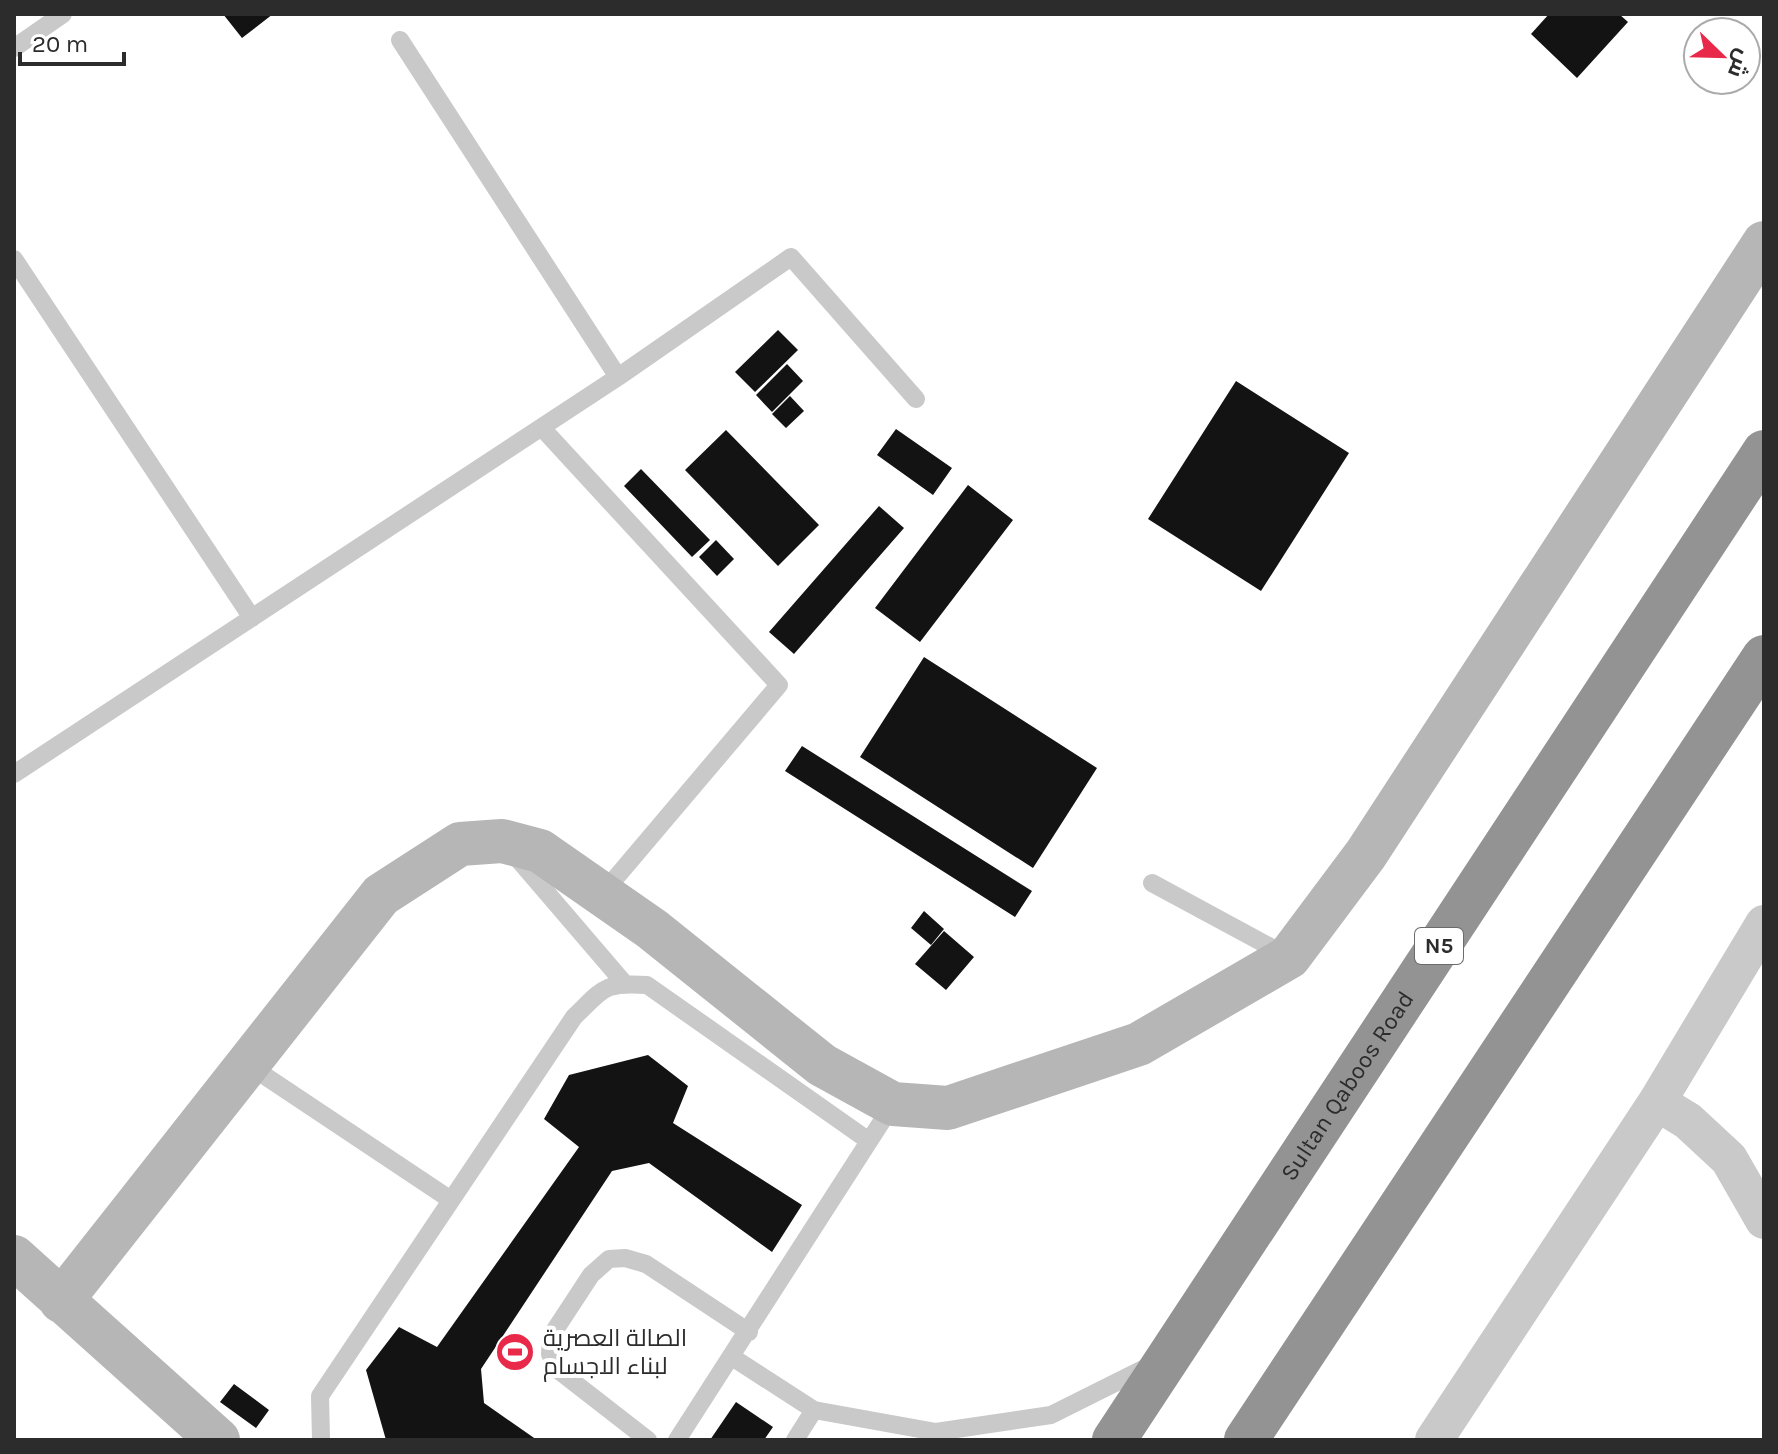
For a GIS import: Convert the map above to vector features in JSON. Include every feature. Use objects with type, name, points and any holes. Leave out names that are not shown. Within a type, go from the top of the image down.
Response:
[{"type":"highway","name":"Sultan Qaboos Road","points":[[1114,1440],[1764,452]]},
{"type":"highway","points":[[1246,1440],[1764,657]]},
{"type":"street","points":[[218,1440],[32,1279],[247,1064],[381,895],[460,844],[502,841],[540,851],[652,929],[822,1065],[893,1104],[948,1108],[1139,1044],[1289,957],[1366,854],[1764,243]]},
{"type":"street","points":[[1434,1440],[1657,1102],[1764,924]]},
{"type":"street","points":[[1657,1102],[1688,1121],[1729,1159],[1764,1220]]},
{"type":"street","points":[[1097,1440],[1170,1356]]},
{"type":"lane","points":[[14,48],[63,14]]},
{"type":"lane","points":[[400,40],[618,377]]},
{"type":"lane","points":[[14,774],[542,428],[791,257],[916,399]]},
{"type":"lane","points":[[14,259],[252,618]]},
{"type":"lane","points":[[542,428],[779,685],[602,894]]},
{"type":"lane","points":[[502,841],[625,984]]},
{"type":"lane","points":[[1152,883],[1289,957]]},
{"type":"lane","points":[[318,1439],[320,1396],[574,1017],[605,987],[647,985],[869,1141]]},
{"type":"lane","points":[[247,1064],[451,1200]]},
{"type":"lane","points":[[677,1440],[893,1104]]},
{"type":"lane","points":[[648,1440],[558,1370],[550,1354],[551,1336],[591,1275],[609,1259],[625,1258],[646,1264],[749,1332]]},
{"type":"lane","points":[[732,1357],[814,1410],[933,1436],[1051,1415],[1170,1356]]},
{"type":"lane","points":[[795,1440],[814,1410]]},
{"type":"building","points":[[223,14],[273,14],[242,38]]},
{"type":"building","points":[[1549,14],[1619,14],[1628,22],[1577,78],[1531,34]]},
{"type":"building","points":[[778,330],[798,350],[755,392],[735,372]]},
{"type":"building","points":[[787,364],[803,381],[772,412],[756,395]]},
{"type":"building","points":[[1236,381],[1349,453],[1261,591],[1148,519]]},
{"type":"building","points":[[790,396],[804,411],[786,428],[772,414]]},
{"type":"building","points":[[896,429],[952,468],[933,495],[877,455]]},
{"type":"building","points":[[726,430],[819,525],[778,566],[685,470]]},
{"type":"building","points":[[641,469],[710,540],[692,557],[624,486]]},
{"type":"building","points":[[968,485],[1013,520],[920,642],[875,608]]},
{"type":"building","points":[[879,506],[904,528],[794,654],[769,632]]},
{"type":"building","points":[[716,540],[734,559],[717,576],[699,557]]},
{"type":"building","points":[[924,657],[1097,768],[1033,868],[860,757]]},
{"type":"building","points":[[802,746],[1032,891],[1015,917],[785,771]]},
{"type":"building","points":[[924,911],[944,929],[931,945],[911,928]]},
{"type":"building","points":[[944,931],[974,957],[946,990],[915,964]]},
{"type":"building","points":[[648,1055],[688,1086],[673,1123],[802,1205],[772,1252],[649,1163],[612,1171],[481,1369],[484,1403],[537,1440],[386,1440],[366,1370],[399,1327],[437,1347],[579,1147],[544,1119],[569,1075]]},
{"type":"building","points":[[234,1384],[269,1410],[256,1428],[220,1402]]},
{"type":"building","points":[[736,1402],[773,1427],[764,1440],[710,1440]]},
{"type":"place","name":"الصالة العصرية لبناء الاجسام","points":[[515,1352]]}]
